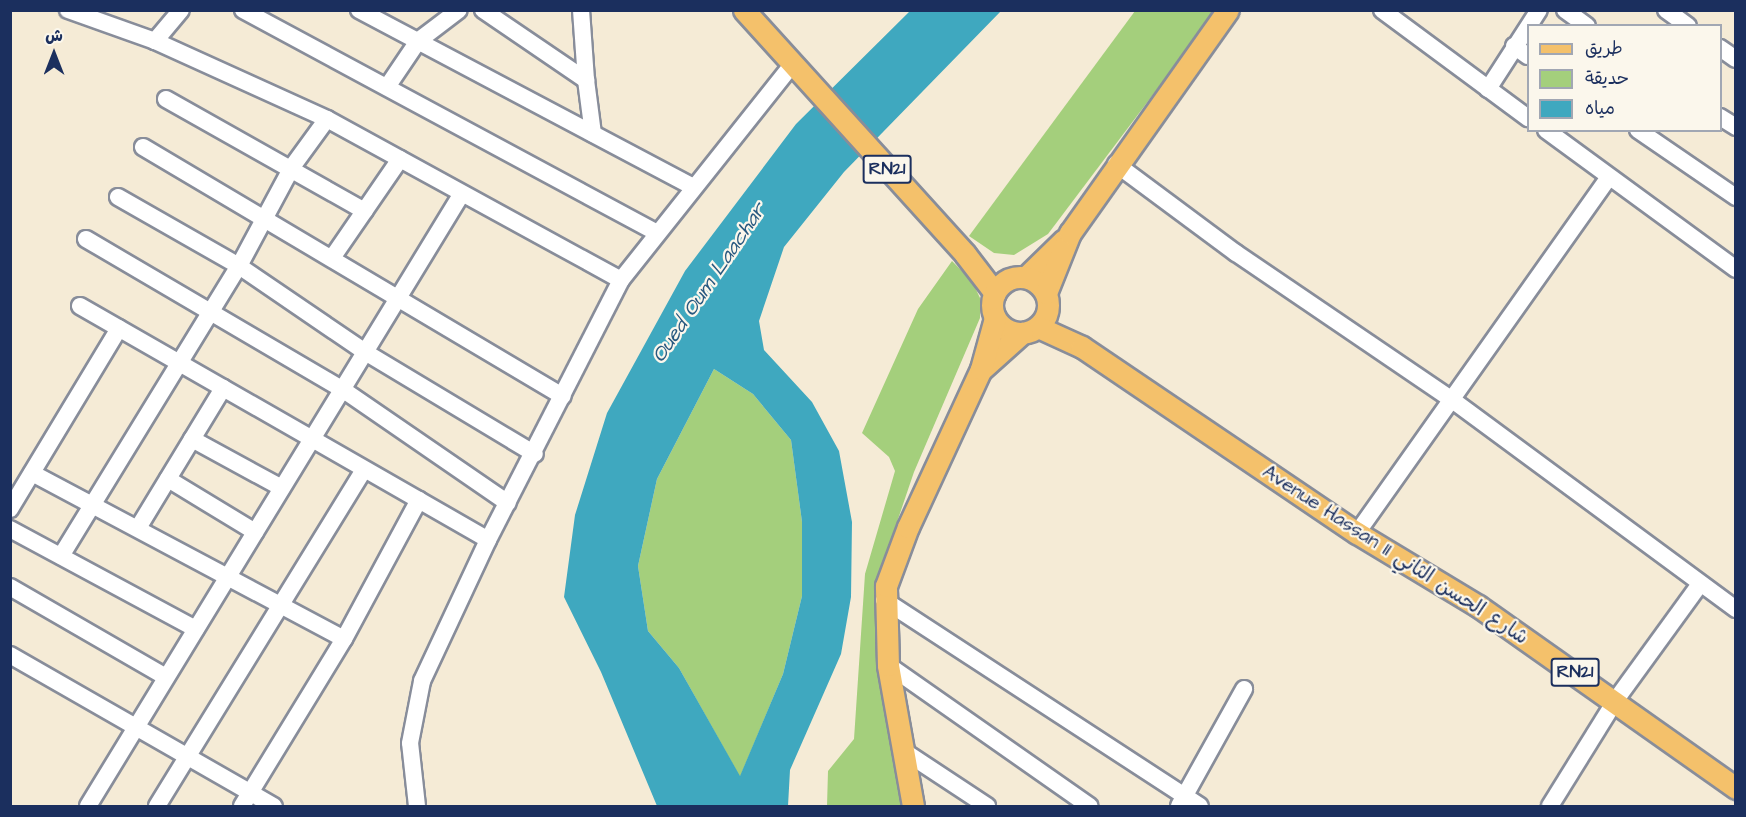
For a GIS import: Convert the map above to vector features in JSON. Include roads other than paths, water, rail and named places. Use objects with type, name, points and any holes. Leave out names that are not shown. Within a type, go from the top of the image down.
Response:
[{"type":"main road","name":"Avenue Hassan II شارع الحسن الثاني","points":[[744,10],[791,66],[965,254],[994,293]]},
{"type":"main road","points":[[981,369],[1047,316],[1047,297],[1070,233],[1116,164],[1228,10]]},
{"type":"main road","points":[[913,807],[888,665],[884,600],[896,556],[981,369],[995,318],[994,293],[1019,277],[1070,233]]},
{"type":"main road","name":"Avenue Hassan II شارع الحسن الثاني","points":[[965,254],[1038,283],[1082,347]]},
{"type":"main road","name":"Avenue Hassan II شارع الحسن الثاني","points":[[995,318],[1006,330],[1030,330],[1082,347],[1357,533],[1478,606],[1736,788]]},
{"type":"street","points":[[68,10],[155,41],[327,119],[461,195],[621,280]]},
{"type":"street","points":[[155,41],[181,10]]},
{"type":"street","points":[[243,10],[657,232]]},
{"type":"street","points":[[359,10],[693,187]]},
{"type":"street","points":[[483,10],[586,80]]},
{"type":"street","points":[[581,10],[593,134]]},
{"type":"street","points":[[1382,10],[1527,117]]},
{"type":"street","points":[[1529,24],[1539,10]]},
{"type":"street","points":[[1565,10],[1584,24]]},
{"type":"street","points":[[1666,10],[1685,24]]},
{"type":"street","points":[[387,87],[418,40],[452,12]]},
{"type":"street","points":[[1488,89],[1527,27]]},
{"type":"street","points":[[1514,46],[1527,55]]},
{"type":"street","points":[[1722,49],[1736,59]]},
{"type":"street","points":[[417,807],[410,743],[422,681],[488,540],[535,454],[621,280],[791,66]]},
{"type":"street","points":[[166,99],[292,167],[365,211]]},
{"type":"street","points":[[1722,118],[1736,127]]},
{"type":"street","points":[[61,556],[239,266],[292,167],[327,119]]},
{"type":"street","points":[[1549,132],[1736,269]]},
{"type":"street","points":[[1641,132],[1736,197]]},
{"type":"street","points":[[143,147],[563,396]]},
{"type":"street","points":[[332,258],[400,159]]},
{"type":"street","points":[[1116,164],[1236,253],[1451,399],[1736,609]]},
{"type":"street","points":[[1357,533],[1609,177]]},
{"type":"street","points":[[88,807],[461,195]]},
{"type":"street","points":[[118,196],[239,266],[365,352],[535,454]]},
{"type":"street","points":[[86,239],[342,389],[508,502]]},
{"type":"street","points":[[80,306],[488,540]]},
{"type":"street","points":[[10,509],[119,328]]},
{"type":"street","points":[[138,528],[223,388]]},
{"type":"street","points":[[192,439],[282,488]]},
{"type":"street","points":[[157,807],[284,605],[364,469]]},
{"type":"street","points":[[32,473],[229,575],[344,639]]},
{"type":"street","points":[[168,479],[255,532]]},
{"type":"street","points":[[246,800],[344,639],[419,500]]},
{"type":"street","points":[[10,529],[196,629]]},
{"type":"street","points":[[1550,807],[1615,701],[1700,584]]},
{"type":"street","points":[[10,587],[166,677]]},
{"type":"street","points":[[884,600],[1188,803],[1244,689]]},
{"type":"street","points":[[10,655],[187,756],[246,800],[274,807]]},
{"type":"street","points":[[888,665],[1089,807]]},
{"type":"street","points":[[902,750],[987,807]]},
{"type":"water","name":"Oued Oum Laachar","points":[[910,11],[1001,11],[844,172],[784,247],[759,321],[764,350],[812,402],[839,451],[852,522],[851,597],[841,654],[790,770],[788,806],[657,806],[601,672],[564,597],[575,515],[607,413],[685,271],[796,124]],"holes":[[[714,369],[753,394],[791,440],[802,522],[802,596],[783,674],[740,776],[679,668],[648,631],[638,566],[657,479]]]}]
